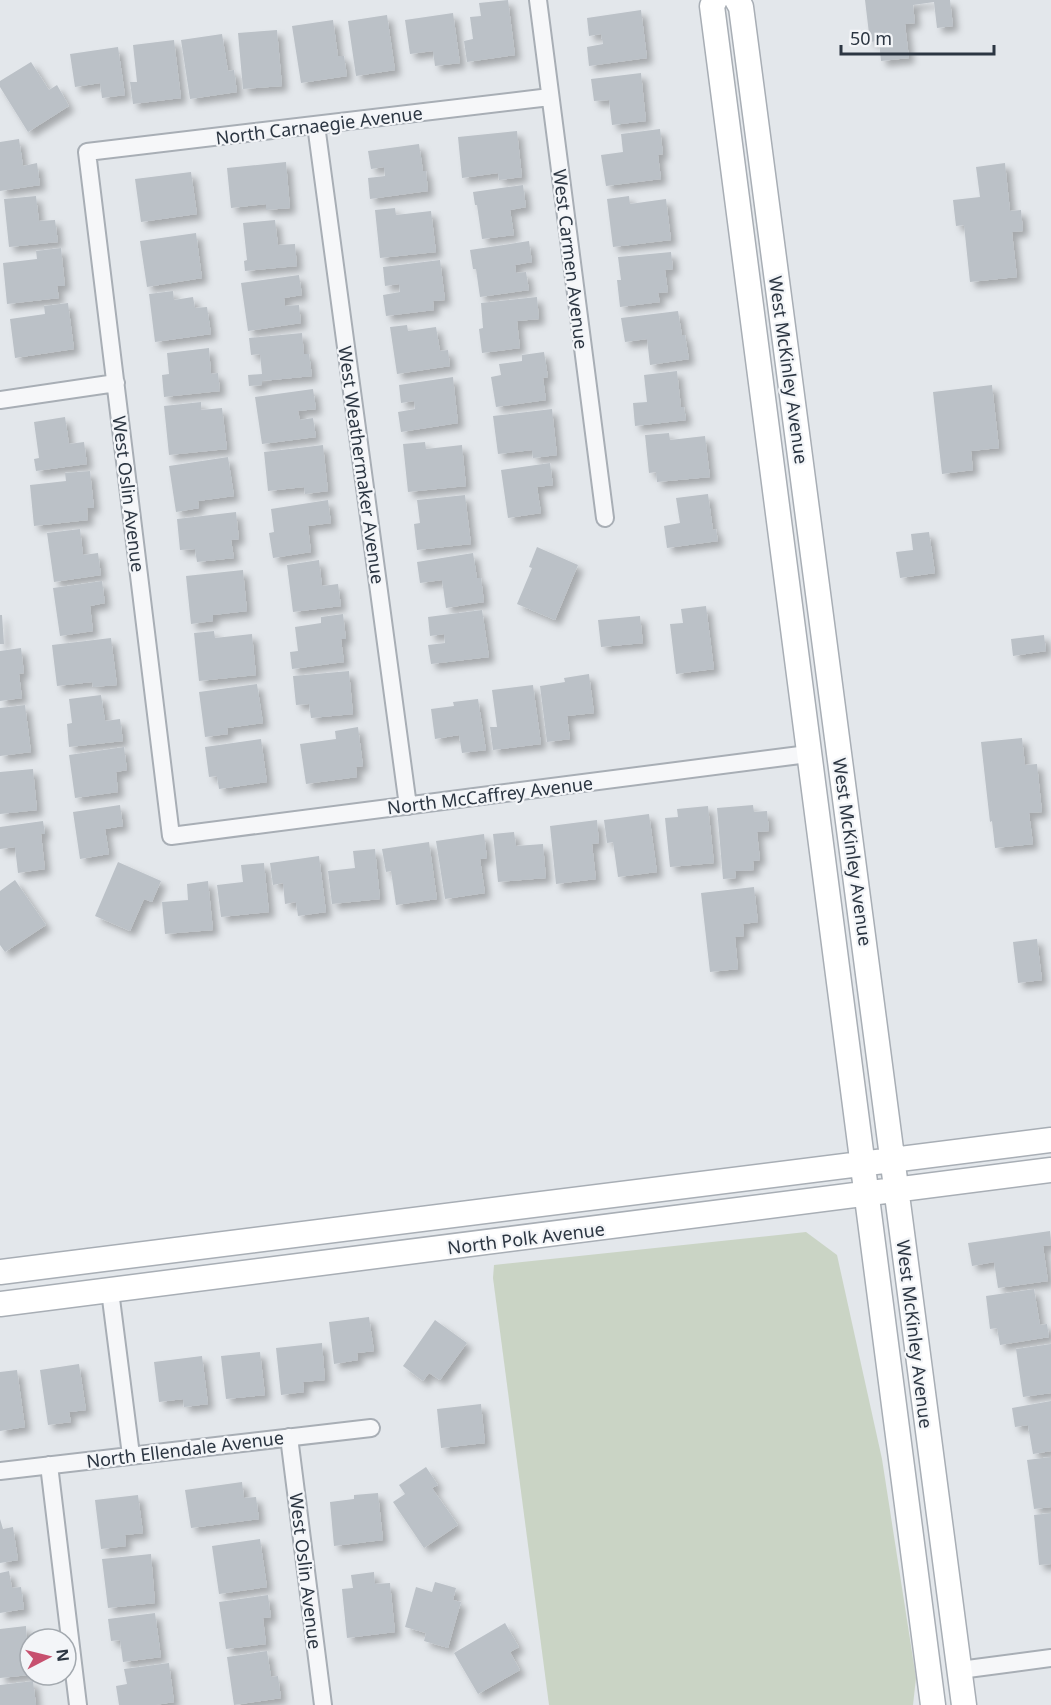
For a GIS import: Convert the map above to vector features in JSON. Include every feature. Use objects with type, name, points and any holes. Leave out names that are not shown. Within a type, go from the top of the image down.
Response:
[{"type":"main road","name":"West McKinley Avenue","points":[[715,0],[712,6],[933,1705]]},
{"type":"main road","name":"West McKinley Avenue","points":[[737,0],[741,7],[964,1705]]},
{"type":"main road","points":[[834,940],[845,938],[852,950],[861,997],[878,1044]]},
{"type":"main road","name":"North Polk Avenue","points":[[0,1272],[1051,1140]]},
{"type":"main road","name":"North Polk Avenue","points":[[0,1304],[1051,1170]]},
{"type":"main road","points":[[110,1291],[133,1268],[280,1250],[301,1234]]},
{"type":"street","name":"West Carmen Avenue","points":[[538,0],[605,518]]},
{"type":"street","name":"North Carnaegie Avenue","points":[[87,152],[550,98]]},
{"type":"street","name":"West Weathermaker Avenue","points":[[316,125],[408,806]]},
{"type":"street","name":"West Oslin Avenue","points":[[87,152],[171,836]]},
{"type":"street","points":[[0,400],[116,383]]},
{"type":"street","name":"North McCaffrey Avenue","points":[[171,836],[808,754]]},
{"type":"street","points":[[110,1291],[131,1455]]},
{"type":"street","name":"North Ellendale Avenue","points":[[0,1471],[371,1428]]},
{"type":"street","name":"West Oslin Avenue","points":[[289,1437],[323,1705]]},
{"type":"street","points":[[49,1465],[78,1705]]},
{"type":"street","points":[[960,1670],[1051,1658]]},
{"type":"green space","points":[[806,1232],[837,1255],[882,1459],[916,1678],[913,1705],[549,1705],[493,1278],[494,1265]]},
{"type":"building","points":[[508,0],[515,55],[467,62],[464,41],[473,39],[470,17],[481,16],[479,3]]},
{"type":"building","points":[[865,0],[950,0],[953,26],[937,28],[934,2],[913,5],[915,23],[905,24],[909,58],[881,61],[879,41],[870,42]]},
{"type":"building","points":[[641,10],[647,58],[589,66],[587,47],[603,44],[601,34],[589,36],[587,18]]},
{"type":"building","points":[[453,13],[460,63],[435,66],[433,51],[410,54],[405,20]]},
{"type":"building","points":[[387,15],[395,70],[356,76],[348,21]]},
{"type":"building","points":[[333,20],[338,56],[344,56],[347,76],[301,83],[292,26]]},
{"type":"building","points":[[277,30],[282,86],[243,89],[238,33]]},
{"type":"building","points":[[222,34],[228,71],[234,70],[237,92],[190,99],[181,40]]},
{"type":"building","points":[[174,40],[181,98],[133,104],[130,82],[137,82],[133,45]]},
{"type":"building","points":[[118,47],[125,95],[102,98],[100,83],[75,87],[70,54]]},
{"type":"building","points":[[31,62],[49,90],[57,85],[69,106],[28,132],[0,87],[0,81]]},
{"type":"building","points":[[641,73],[646,121],[612,125],[609,100],[594,101],[591,79]]},
{"type":"building","points":[[660,129],[663,154],[658,155],[661,179],[606,186],[601,155],[623,152],[621,134]]},
{"type":"building","points":[[517,131],[522,177],[499,180],[498,173],[462,178],[458,137]]},
{"type":"building","points":[[19,139],[23,166],[37,163],[40,185],[0,191],[0,142]]},
{"type":"building","points":[[419,144],[428,191],[370,199],[368,178],[385,176],[384,167],[371,169],[368,151]]},
{"type":"building","points":[[286,162],[290,208],[266,210],[266,204],[231,208],[227,168]]},
{"type":"building","points":[[1005,163],[1010,211],[1021,210],[1023,231],[1012,232],[1017,277],[970,282],[964,225],[956,226],[953,200],[980,197],[976,167]]},
{"type":"building","points":[[191,172],[197,214],[141,222],[135,179]]},
{"type":"building","points":[[523,185],[526,207],[510,210],[514,235],[482,239],[473,192]]},
{"type":"building","points":[[36,196],[39,221],[55,220],[58,242],[9,247],[4,199]]},
{"type":"building","points":[[629,196],[630,204],[666,199],[671,240],[613,247],[607,199]]},
{"type":"building","points":[[395,208],[396,215],[431,211],[436,252],[380,258],[375,210]]},
{"type":"building","points":[[275,220],[278,245],[295,244],[297,266],[245,271],[244,261],[247,260],[243,223]]},
{"type":"building","points":[[196,233],[202,278],[147,287],[140,241]]},
{"type":"building","points":[[529,241],[532,262],[515,265],[516,273],[526,272],[529,290],[480,297],[476,269],[473,269],[470,250]]},
{"type":"building","points":[[61,248],[65,286],[57,286],[59,298],[7,304],[3,263],[37,259],[36,251]]},
{"type":"building","points":[[671,252],[673,269],[665,270],[668,292],[658,293],[660,302],[620,307],[617,280],[621,280],[618,257]]},
{"type":"building","points":[[440,260],[445,300],[433,301],[434,310],[386,316],[383,295],[400,292],[399,284],[385,286],[383,267]]},
{"type":"building","points":[[299,275],[302,295],[284,298],[285,306],[299,305],[301,323],[248,331],[241,283]]},
{"type":"building","points":[[173,291],[174,300],[193,297],[195,308],[207,307],[211,334],[155,342],[149,294]]},
{"type":"building","points":[[537,297],[539,319],[517,321],[520,348],[482,353],[479,329],[483,328],[481,303]]},
{"type":"building","points":[[68,303],[74,349],[15,358],[10,319],[45,314],[44,306]]},
{"type":"building","points":[[678,311],[689,359],[650,365],[647,339],[625,342],[621,318]]},
{"type":"building","points":[[407,325],[408,331],[436,327],[440,351],[448,350],[450,366],[397,374],[390,327]]},
{"type":"building","points":[[302,333],[304,354],[309,354],[312,376],[262,381],[262,385],[249,386],[248,375],[262,374],[260,354],[251,355],[249,338]]},
{"type":"building","points":[[209,348],[211,374],[218,373],[220,391],[164,397],[162,375],[169,374],[167,353]]},
{"type":"building","points":[[544,352],[548,377],[543,378],[546,400],[496,407],[491,377],[501,375],[499,364],[522,361],[522,355]]},
{"type":"building","points":[[677,371],[681,407],[684,407],[686,420],[635,426],[633,403],[647,402],[644,375]]},
{"type":"building","points":[[453,377],[458,423],[401,432],[398,412],[415,409],[414,401],[401,403],[399,385]]},
{"type":"building","points":[[992,385],[999,448],[971,451],[973,470],[942,474],[933,392]]},
{"type":"building","points":[[313,389],[316,409],[298,411],[300,420],[313,418],[316,437],[262,444],[255,397]]},
{"type":"building","points":[[201,402],[201,410],[222,408],[227,449],[169,455],[164,406]]},
{"type":"building","points":[[552,409],[557,455],[533,458],[532,450],[498,454],[493,416]]},
{"type":"building","points":[[65,417],[69,444],[84,442],[87,464],[36,471],[34,459],[39,458],[34,422]]},
{"type":"building","points":[[669,433],[670,440],[705,436],[710,477],[657,482],[656,472],[649,473],[645,435]]},
{"type":"building","points":[[425,442],[426,449],[462,445],[466,486],[408,492],[403,444]]},
{"type":"building","points":[[323,445],[328,491],[305,494],[304,487],[268,491],[264,452]]},
{"type":"building","points":[[228,457],[234,496],[198,501],[199,508],[176,512],[169,466]]},
{"type":"building","points":[[550,463],[553,485],[537,487],[541,513],[508,518],[501,470]]},
{"type":"building","points":[[90,471],[94,508],[87,508],[88,520],[34,526],[30,485],[66,481],[65,473]]},
{"type":"building","points":[[708,494],[713,530],[716,529],[718,541],[667,548],[664,526],[680,523],[676,498]]},
{"type":"building","points":[[465,495],[471,544],[417,550],[414,524],[420,523],[417,500]]},
{"type":"building","points":[[328,500],[331,523],[308,526],[311,552],[273,558],[269,533],[274,532],[271,509]]},
{"type":"building","points":[[236,512],[239,539],[231,540],[234,558],[197,562],[195,549],[180,550],[177,519]]},
{"type":"building","points":[[80,529],[83,555],[98,553],[101,575],[54,582],[47,533]]},
{"type":"building","points":[[929,532],[935,573],[900,578],[896,552],[913,550],[911,534]]},
{"type":"building","points":[[537,547],[578,565],[555,620],[517,604],[532,568],[529,567]]},
{"type":"building","points":[[473,553],[477,578],[481,578],[484,602],[446,608],[442,580],[420,583],[417,562]]},
{"type":"building","points":[[319,560],[322,586],[338,584],[341,606],[293,612],[287,565]]},
{"type":"building","points":[[243,570],[247,611],[213,615],[213,621],[191,624],[186,576]]},
{"type":"building","points":[[102,581],[105,603],[90,606],[93,631],[60,636],[53,588]]},
{"type":"building","points":[[706,606],[714,669],[676,674],[670,624],[683,623],[681,609]]},
{"type":"building","points":[[482,610],[489,657],[431,664],[428,645],[445,643],[444,634],[430,636],[428,617]]},
{"type":"building","points":[[343,614],[346,639],[341,639],[344,662],[292,669],[290,652],[298,651],[295,627],[321,623],[321,617]]},
{"type":"building","points":[[0,615],[2,615],[4,644],[0,644]]},
{"type":"building","points":[[640,616],[643,643],[601,647],[598,620]]},
{"type":"building","points":[[214,631],[215,638],[252,634],[256,675],[199,681],[194,633]]},
{"type":"building","points":[[1044,635],[1046,651],[1013,656],[1011,639]]},
{"type":"building","points":[[111,638],[117,685],[93,687],[92,682],[57,686],[52,645]]},
{"type":"building","points":[[21,648],[24,673],[19,674],[22,698],[0,701],[0,651]]},
{"type":"building","points":[[349,671],[353,714],[311,718],[309,704],[296,705],[293,676]]},
{"type":"building","points":[[589,674],[594,713],[567,716],[570,739],[547,742],[540,686],[565,682],[564,678]]},
{"type":"building","points":[[257,684],[263,723],[227,728],[228,734],[205,737],[199,692]]},
{"type":"building","points":[[533,685],[541,744],[493,750],[490,727],[497,727],[492,690]]},
{"type":"building","points":[[101,695],[105,721],[120,719],[123,741],[69,747],[67,724],[72,723],[69,699]]},
{"type":"building","points":[[478,699],[486,750],[462,753],[459,735],[435,739],[431,709],[454,706],[453,702]]},
{"type":"building","points":[[25,705],[31,752],[0,756],[0,708]]},
{"type":"building","points":[[358,727],[363,766],[356,767],[357,777],[306,784],[300,744],[336,739],[335,731]]},
{"type":"building","points":[[1022,738],[1025,765],[1037,764],[1042,812],[1029,813],[1033,844],[995,848],[981,742]]},
{"type":"building","points":[[261,739],[267,782],[219,789],[217,776],[209,777],[205,747]]},
{"type":"building","points":[[124,747],[127,770],[116,772],[118,792],[75,798],[69,755]]},
{"type":"building","points":[[33,769],[37,810],[0,814],[0,772]]},
{"type":"building","points":[[120,805],[123,826],[105,829],[109,854],[80,859],[73,812]]},
{"type":"building","points":[[753,805],[754,812],[767,811],[769,831],[757,832],[760,860],[753,861],[754,870],[735,871],[736,878],[723,879],[717,808]]},
{"type":"building","points":[[708,806],[714,863],[670,867],[665,818],[678,817],[677,809]]},
{"type":"building","points":[[649,814],[657,872],[618,877],[613,842],[607,843],[604,820]]},
{"type":"building","points":[[597,820],[599,843],[592,844],[596,879],[556,884],[550,826]]},
{"type":"building","points":[[43,821],[45,834],[41,834],[45,869],[18,873],[15,847],[0,849],[0,827]]},
{"type":"building","points":[[514,832],[516,846],[543,844],[546,878],[498,882],[493,834]]},
{"type":"building","points":[[484,834],[487,858],[480,859],[485,893],[445,899],[436,841]]},
{"type":"building","points":[[429,842],[437,899],[396,905],[391,871],[386,872],[382,849]]},
{"type":"building","points":[[375,849],[380,899],[332,904],[328,871],[355,868],[353,851]]},
{"type":"building","points":[[319,856],[326,912],[298,916],[296,902],[285,904],[283,883],[273,885],[270,863]]},
{"type":"building","points":[[118,862],[161,881],[152,902],[144,899],[130,931],[95,916]]},
{"type":"building","points":[[264,863],[269,912],[221,917],[217,885],[243,882],[241,865]]},
{"type":"building","points":[[15,880],[46,925],[5,952],[0,945],[0,891]]},
{"type":"building","points":[[208,881],[213,930],[165,934],[162,902],[188,900],[187,884]]},
{"type":"building","points":[[754,887],[758,922],[743,924],[744,936],[735,937],[738,969],[710,972],[701,893]]},
{"type":"building","points":[[1037,939],[1042,980],[1018,983],[1013,942]]},
{"type":"building","points":[[1050,1231],[1051,1245],[1043,1246],[1048,1281],[998,1288],[994,1262],[972,1266],[968,1243]]},
{"type":"building","points":[[1034,1289],[1040,1325],[1047,1324],[1049,1337],[1000,1345],[997,1328],[990,1329],[986,1296]]},
{"type":"building","points":[[369,1317],[374,1351],[357,1353],[358,1360],[334,1364],[329,1322]]},
{"type":"building","points":[[435,1320],[467,1343],[440,1380],[429,1373],[423,1381],[403,1366]]},
{"type":"building","points":[[322,1343],[325,1380],[303,1382],[304,1392],[281,1395],[276,1348]]},
{"type":"building","points":[[1051,1344],[1051,1393],[1023,1397],[1016,1349]]},
{"type":"building","points":[[260,1352],[265,1395],[226,1399],[221,1356]]},
{"type":"building","points":[[202,1356],[208,1404],[184,1407],[183,1399],[159,1402],[154,1362]]},
{"type":"building","points":[[79,1364],[86,1410],[69,1412],[71,1422],[48,1425],[40,1370]]},
{"type":"building","points":[[17,1370],[25,1427],[0,1431],[0,1372]]},
{"type":"building","points":[[1051,1401],[1051,1451],[1033,1454],[1028,1425],[1015,1427],[1012,1408]]},
{"type":"building","points":[[481,1404],[485,1443],[441,1448],[437,1409]]},
{"type":"building","points":[[1051,1457],[1051,1507],[1034,1509],[1027,1460]]},
{"type":"building","points":[[426,1467],[438,1485],[432,1488],[458,1525],[424,1548],[393,1502],[405,1494],[399,1485]]},
{"type":"building","points":[[242,1482],[244,1498],[256,1497],[259,1519],[191,1528],[185,1490]]},
{"type":"building","points":[[378,1493],[383,1540],[334,1546],[330,1502],[354,1499],[354,1495]]},
{"type":"building","points":[[138,1495],[143,1533],[125,1535],[126,1546],[101,1549],[95,1500]]},
{"type":"building","points":[[1051,1513],[1051,1564],[1039,1565],[1034,1515]]},
{"type":"building","points":[[0,1519],[3,1529],[13,1527],[18,1560],[0,1563]]},
{"type":"building","points":[[260,1539],[267,1587],[219,1594],[212,1546]]},
{"type":"building","points":[[151,1554],[155,1603],[108,1608],[102,1559]]},
{"type":"building","points":[[9,1571],[12,1588],[21,1587],[24,1609],[0,1613],[0,1573]]},
{"type":"building","points":[[374,1572],[375,1584],[390,1583],[395,1632],[347,1638],[342,1589],[353,1588],[351,1575]]},
{"type":"building","points":[[435,1582],[456,1588],[453,1600],[461,1602],[448,1648],[424,1641],[426,1633],[405,1627],[416,1587],[432,1592]]},
{"type":"building","points":[[268,1595],[271,1617],[263,1618],[266,1644],[226,1649],[219,1602]]},
{"type":"building","points":[[155,1613],[161,1657],[123,1662],[120,1640],[111,1641],[108,1619]]},
{"type":"building","points":[[505,1623],[519,1647],[510,1652],[520,1670],[478,1694],[454,1653]]},
{"type":"building","points":[[26,1626],[18,1627],[18,1676],[0,1678],[0,1629]]},
{"type":"building","points":[[267,1651],[271,1677],[278,1676],[281,1698],[234,1705],[227,1657]]},
{"type":"building","points":[[169,1663],[174,1702],[155,1705],[119,1705],[116,1686],[127,1684],[124,1669]]},
{"type":"building","points":[[18,1683],[18,1687],[34,1687],[36,1705],[0,1705],[0,1685]]}]
